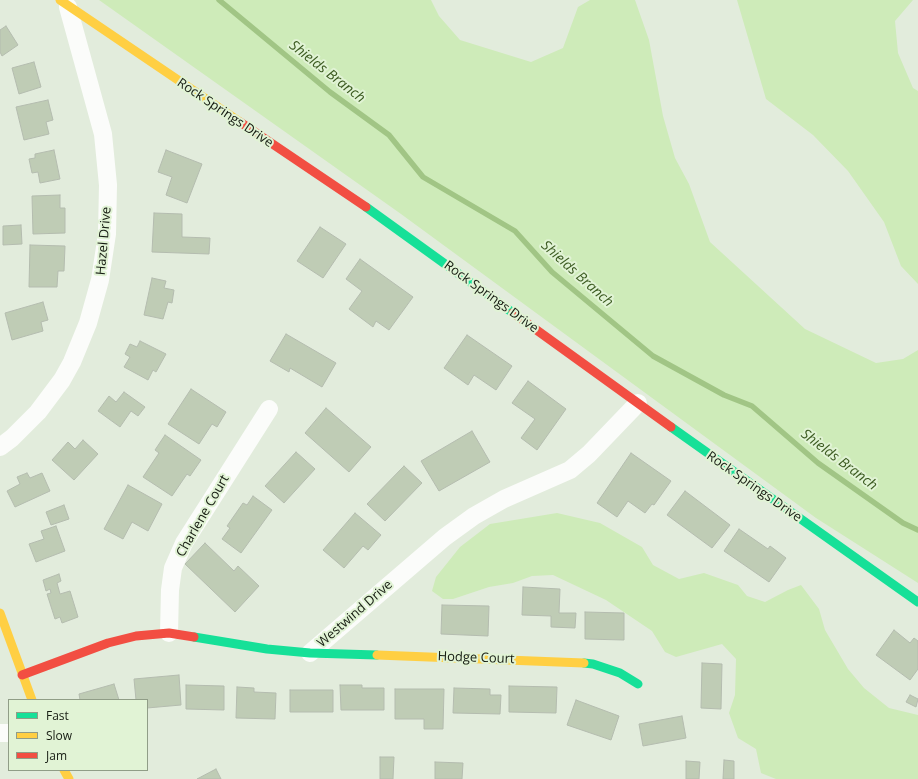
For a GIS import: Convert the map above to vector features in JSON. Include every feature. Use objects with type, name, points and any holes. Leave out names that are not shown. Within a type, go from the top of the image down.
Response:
[{"type":"street","name":"Rock Springs Drive","points":[[64,4],[389,223],[638,403],[918,602]]},
{"type":"street","name":"Hazel Drive","points":[[0,447],[12,438],[38,412],[62,380],[72,362],[88,323],[100,280],[107,234],[108,185],[103,134],[64,4]]},
{"type":"street","name":"Westwind Drive","points":[[22,675],[108,643],[136,636],[169,633],[267,649],[310,653],[445,538],[474,516],[504,499],[570,470],[589,454],[638,403]]},
{"type":"street","name":"Charlene Court","points":[[169,633],[170,590],[173,568],[181,550],[269,409]]},
{"type":"street","points":[[0,613],[32,699]]},
{"type":"street","name":"Hodge Court","points":[[310,653],[560,661],[593,664],[608,668],[638,684]]},
{"type":"green space","points":[[99,0],[431,0],[439,16],[460,40],[531,62],[563,48],[578,7],[590,0],[635,0],[649,40],[663,116],[675,158],[689,184],[710,242],[805,329],[876,363],[903,359],[918,350],[918,583],[816,518],[401,214]]},
{"type":"green space","points":[[737,0],[913,0],[895,21],[898,53],[913,88],[918,91],[918,284],[901,266],[884,222],[848,171],[813,135],[766,99]]},
{"type":"green space","points":[[557,513],[600,523],[642,547],[653,565],[679,579],[704,573],[738,585],[747,596],[765,602],[801,585],[819,609],[825,630],[848,669],[864,688],[889,708],[918,715],[918,779],[776,779],[761,773],[756,749],[738,738],[729,713],[735,695],[736,659],[722,644],[676,657],[665,652],[652,631],[606,600],[553,575],[532,576],[513,583],[489,587],[453,599],[443,599],[432,591],[436,577],[460,547],[490,524]]},
{"type":"building","points":[[6,26],[18,45],[2,56],[0,52],[0,30]]},
{"type":"building","points":[[34,62],[41,87],[19,94],[12,68]]},
{"type":"building","points":[[48,100],[53,120],[46,122],[49,134],[24,140],[16,107]]},
{"type":"building","points":[[54,150],[60,179],[40,183],[38,172],[32,173],[29,159],[35,158],[35,154]]},
{"type":"building","points":[[166,150],[202,164],[187,203],[166,195],[172,177],[158,172]]},
{"type":"building","points":[[60,195],[60,208],[65,208],[65,233],[33,234],[32,196]]},
{"type":"building","points":[[154,213],[182,214],[182,237],[210,238],[209,254],[152,252]]},
{"type":"building","points":[[21,225],[22,244],[3,245],[3,226]]},
{"type":"building","points":[[320,227],[346,244],[323,278],[297,261]]},
{"type":"building","points":[[30,245],[65,246],[64,271],[58,271],[57,287],[29,287]]},
{"type":"building","points":[[360,259],[413,297],[389,330],[376,321],[373,327],[349,309],[362,291],[346,279]]},
{"type":"building","points":[[152,278],[166,281],[164,288],[174,290],[172,303],[168,302],[163,319],[144,315]]},
{"type":"building","points":[[43,302],[48,320],[41,322],[43,331],[12,340],[5,313]]},
{"type":"building","points":[[286,334],[336,363],[322,387],[290,368],[289,372],[270,361]]},
{"type":"building","points":[[467,335],[512,366],[496,390],[474,375],[468,385],[444,368]]},
{"type":"building","points":[[140,341],[166,354],[156,372],[153,370],[148,380],[124,367],[130,357],[125,354],[130,344],[137,347]]},
{"type":"building","points":[[528,381],[566,409],[537,450],[521,438],[535,419],[512,403]]},
{"type":"building","points":[[191,389],[226,412],[217,427],[212,424],[199,444],[168,424]]},
{"type":"building","points":[[124,392],[145,407],[138,416],[131,411],[120,427],[98,411],[109,396],[116,402]]},
{"type":"building","points":[[326,408],[371,447],[349,472],[305,433]]},
{"type":"building","points":[[472,431],[490,462],[439,491],[421,461]]},
{"type":"building","points":[[165,435],[201,460],[190,476],[187,474],[172,496],[143,477],[159,453],[155,450]]},
{"type":"building","points":[[83,440],[98,454],[74,480],[52,460],[68,442],[75,449]]},
{"type":"building","points":[[296,452],[315,469],[284,503],[265,486]]},
{"type":"building","points":[[631,453],[671,481],[654,505],[652,504],[645,513],[628,501],[617,517],[597,503]]},
{"type":"building","points":[[404,466],[422,483],[385,521],[367,504]]},
{"type":"building","points":[[27,473],[30,478],[42,473],[50,491],[15,507],[7,491],[20,484],[17,477]]},
{"type":"building","points":[[128,485],[162,504],[148,531],[132,522],[123,539],[104,529]]},
{"type":"building","points":[[685,491],[730,525],[712,548],[667,515]]},
{"type":"building","points":[[253,496],[272,510],[241,553],[222,539],[230,528],[227,526],[243,503],[247,505]]},
{"type":"building","points":[[64,505],[69,519],[51,525],[46,512]]},
{"type":"building","points":[[355,513],[381,535],[368,550],[363,546],[344,568],[323,550]]},
{"type":"building","points":[[56,526],[65,551],[36,562],[29,544],[44,539],[41,531]]},
{"type":"building","points":[[739,529],[768,549],[770,546],[786,558],[769,582],[724,551]]},
{"type":"building","points":[[205,543],[234,571],[238,566],[259,586],[235,612],[185,564]]},
{"type":"building","points":[[59,574],[61,581],[57,583],[60,594],[70,591],[78,617],[62,623],[60,617],[55,619],[47,594],[51,593],[50,589],[46,591],[43,580]]},
{"type":"building","points":[[523,587],[560,589],[559,613],[576,613],[575,628],[551,627],[551,616],[522,615]]},
{"type":"building","points":[[442,605],[489,606],[488,636],[441,634]]},
{"type":"building","points":[[585,612],[624,613],[624,640],[585,639]]},
{"type":"building","points":[[894,630],[910,643],[914,638],[918,641],[918,669],[910,680],[876,655]]},
{"type":"building","points":[[702,663],[722,664],[721,709],[701,708]]},
{"type":"building","points":[[179,675],[181,705],[148,708],[148,699],[136,699],[134,679]]},
{"type":"building","points":[[114,684],[119,699],[80,699],[79,694]]},
{"type":"building","points":[[186,685],[224,686],[224,710],[186,709]]},
{"type":"building","points":[[340,685],[362,685],[362,688],[384,688],[384,710],[341,710]]},
{"type":"building","points":[[509,686],[557,687],[556,713],[509,712]]},
{"type":"building","points":[[237,687],[254,688],[254,692],[276,693],[275,719],[236,718]]},
{"type":"building","points":[[454,688],[490,689],[490,695],[501,695],[500,714],[453,713]]},
{"type":"building","points":[[395,689],[444,689],[443,729],[424,729],[424,719],[395,719]]},
{"type":"building","points":[[290,690],[333,690],[333,712],[290,712]]},
{"type":"building","points":[[910,695],[918,699],[916,707],[906,702]]},
{"type":"building","points":[[576,700],[619,716],[611,740],[567,725]]},
{"type":"building","points":[[682,716],[686,738],[643,746],[639,724]]},
{"type":"building","points":[[380,757],[394,757],[393,779],[380,779]]},
{"type":"building","points":[[724,760],[734,761],[734,779],[723,779]]},
{"type":"building","points":[[686,761],[700,762],[699,779],[686,779]]},
{"type":"building","points":[[435,762],[463,763],[462,779],[435,779]]},
{"type":"building","points":[[216,769],[221,779],[197,779]]},
{"type":"waterway","name":"Shields Branch","points":[[219,0],[330,92],[389,135],[423,177],[515,231],[552,272],[653,356],[724,395],[752,406],[818,463],[903,523],[918,530]]},
{"type":"traffic: fast","points":[[366,207],[513,313]]},
{"type":"traffic: fast","points":[[671,427],[918,602]]},
{"type":"traffic: fast","points":[[194,637],[267,649],[310,653],[377,655]]},
{"type":"traffic: fast","points":[[584,663],[593,664],[620,673],[638,684]]},
{"type":"traffic: slow","points":[[60,0],[240,122]]},
{"type":"traffic: slow","points":[[0,613],[32,699]]},
{"type":"traffic: slow","points":[[377,655],[584,663]]},
{"type":"traffic: slow","points":[[65,771],[69,779]]},
{"type":"traffic: jam","points":[[240,122],[366,207]]},
{"type":"traffic: jam","points":[[513,313],[671,427]]},
{"type":"traffic: jam","points":[[22,675],[108,643],[136,636],[169,633],[194,637]]}]
